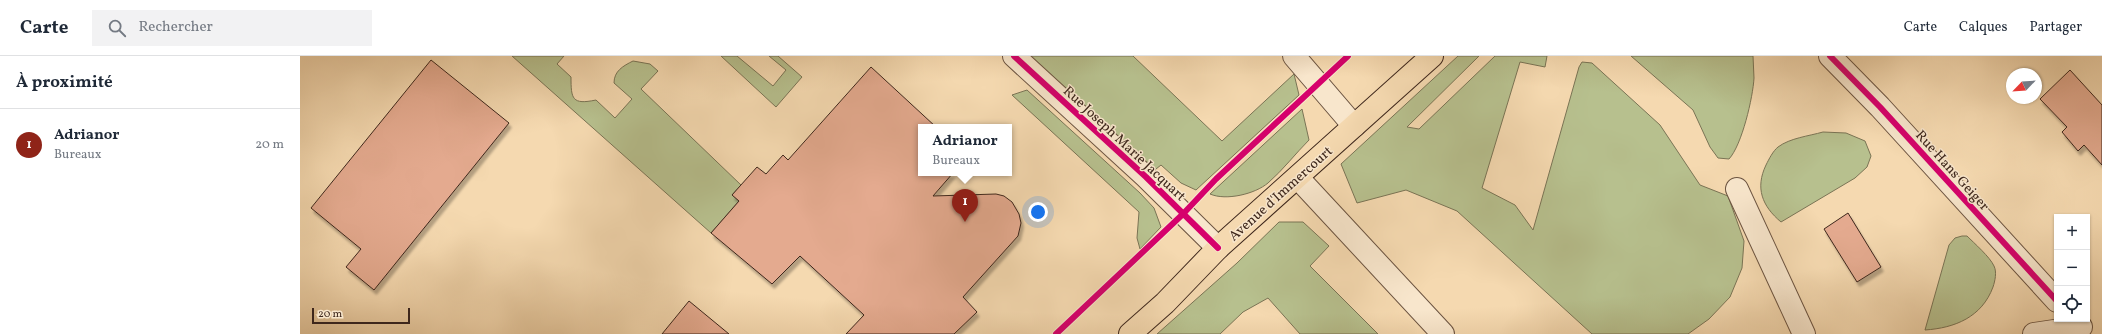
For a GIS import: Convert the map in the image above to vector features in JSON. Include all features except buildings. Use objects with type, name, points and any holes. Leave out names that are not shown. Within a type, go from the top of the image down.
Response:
[{"type":"main road","name":"Avenue d'Immercourt","points":[[1130,334],[1164,303],[1218,248],[1298,178],[1432,56]]},
{"type":"street","name":"Rue Joseph Marie Jacquart","points":[[1014,56],[1146,177],[1218,248]]},
{"type":"street","points":[[1294,56],[1354,126]]},
{"type":"street","name":"Rue Hans Geiger","points":[[1830,56],[1880,107],[2054,298]]},
{"type":"street","points":[[1298,178],[1443,334]]},
{"type":"street","points":[[1737,188],[1804,334]]},
{"type":"street","points":[[2034,334],[2080,327]]},
{"type":"green space","points":[[512,56],[564,56],[557,64],[571,77],[574,99],[582,102],[596,100],[615,118],[632,99],[614,83],[617,72],[633,61],[650,64],[658,71],[641,89],[741,185],[732,195],[739,201],[711,233]]},
{"type":"green space","points":[[721,56],[737,56],[773,86],[786,70],[769,56],[778,56],[802,77],[776,107]]},
{"type":"green space","points":[[1014,56],[1133,56],[1222,141],[1294,74],[1299,95],[1196,190],[1181,183],[1161,165],[1146,177]]},
{"type":"green space","points":[[1458,56],[1479,56],[1407,127],[1419,129],[1495,56],[1547,56],[1545,67],[1520,62],[1482,188],[1515,205],[1533,230],[1579,67],[1582,62],[1592,63],[1660,125],[1700,185],[1728,196],[1744,241],[1742,268],[1730,297],[1709,319],[1688,334],[1592,334],[1457,211],[1406,190],[1357,203],[1341,164]]},
{"type":"green space","points":[[1631,56],[1753,56],[1754,78],[1752,97],[1738,143],[1729,159],[1718,158],[1710,147],[1693,110]]},
{"type":"green space","points":[[1027,90],[1140,193],[1154,208],[1161,227],[1140,249],[1137,238],[1139,212],[1012,95]]},
{"type":"green space","points":[[1302,109],[1309,140],[1268,183],[1256,190],[1240,195],[1224,197],[1210,194]]},
{"type":"green space","points":[[1823,132],[1846,133],[1865,141],[1871,156],[1867,167],[1855,178],[1781,222],[1769,210],[1762,196],[1761,181],[1766,165],[1774,151],[1783,144],[1794,139]]},
{"type":"green space","points":[[1279,222],[1303,222],[1329,246],[1310,266],[1378,334],[1300,334],[1268,298],[1243,312],[1220,334],[1157,334],[1237,263]]},
{"type":"green space","points":[[1967,236],[1992,262],[1996,274],[1993,287],[1982,306],[1966,319],[1947,327],[1925,330],[1949,245],[1955,238]]},
{"type":"cycle path","points":[[1014,56],[1146,177],[1218,248]]},
{"type":"cycle path","points":[[1056,334],[1183,214],[1216,179],[1348,56]]},
{"type":"cycle path","points":[[1830,56],[1880,107],[2054,298]]},
{"type":"place","name":"Adrianor","points":[[965,222]]}]
